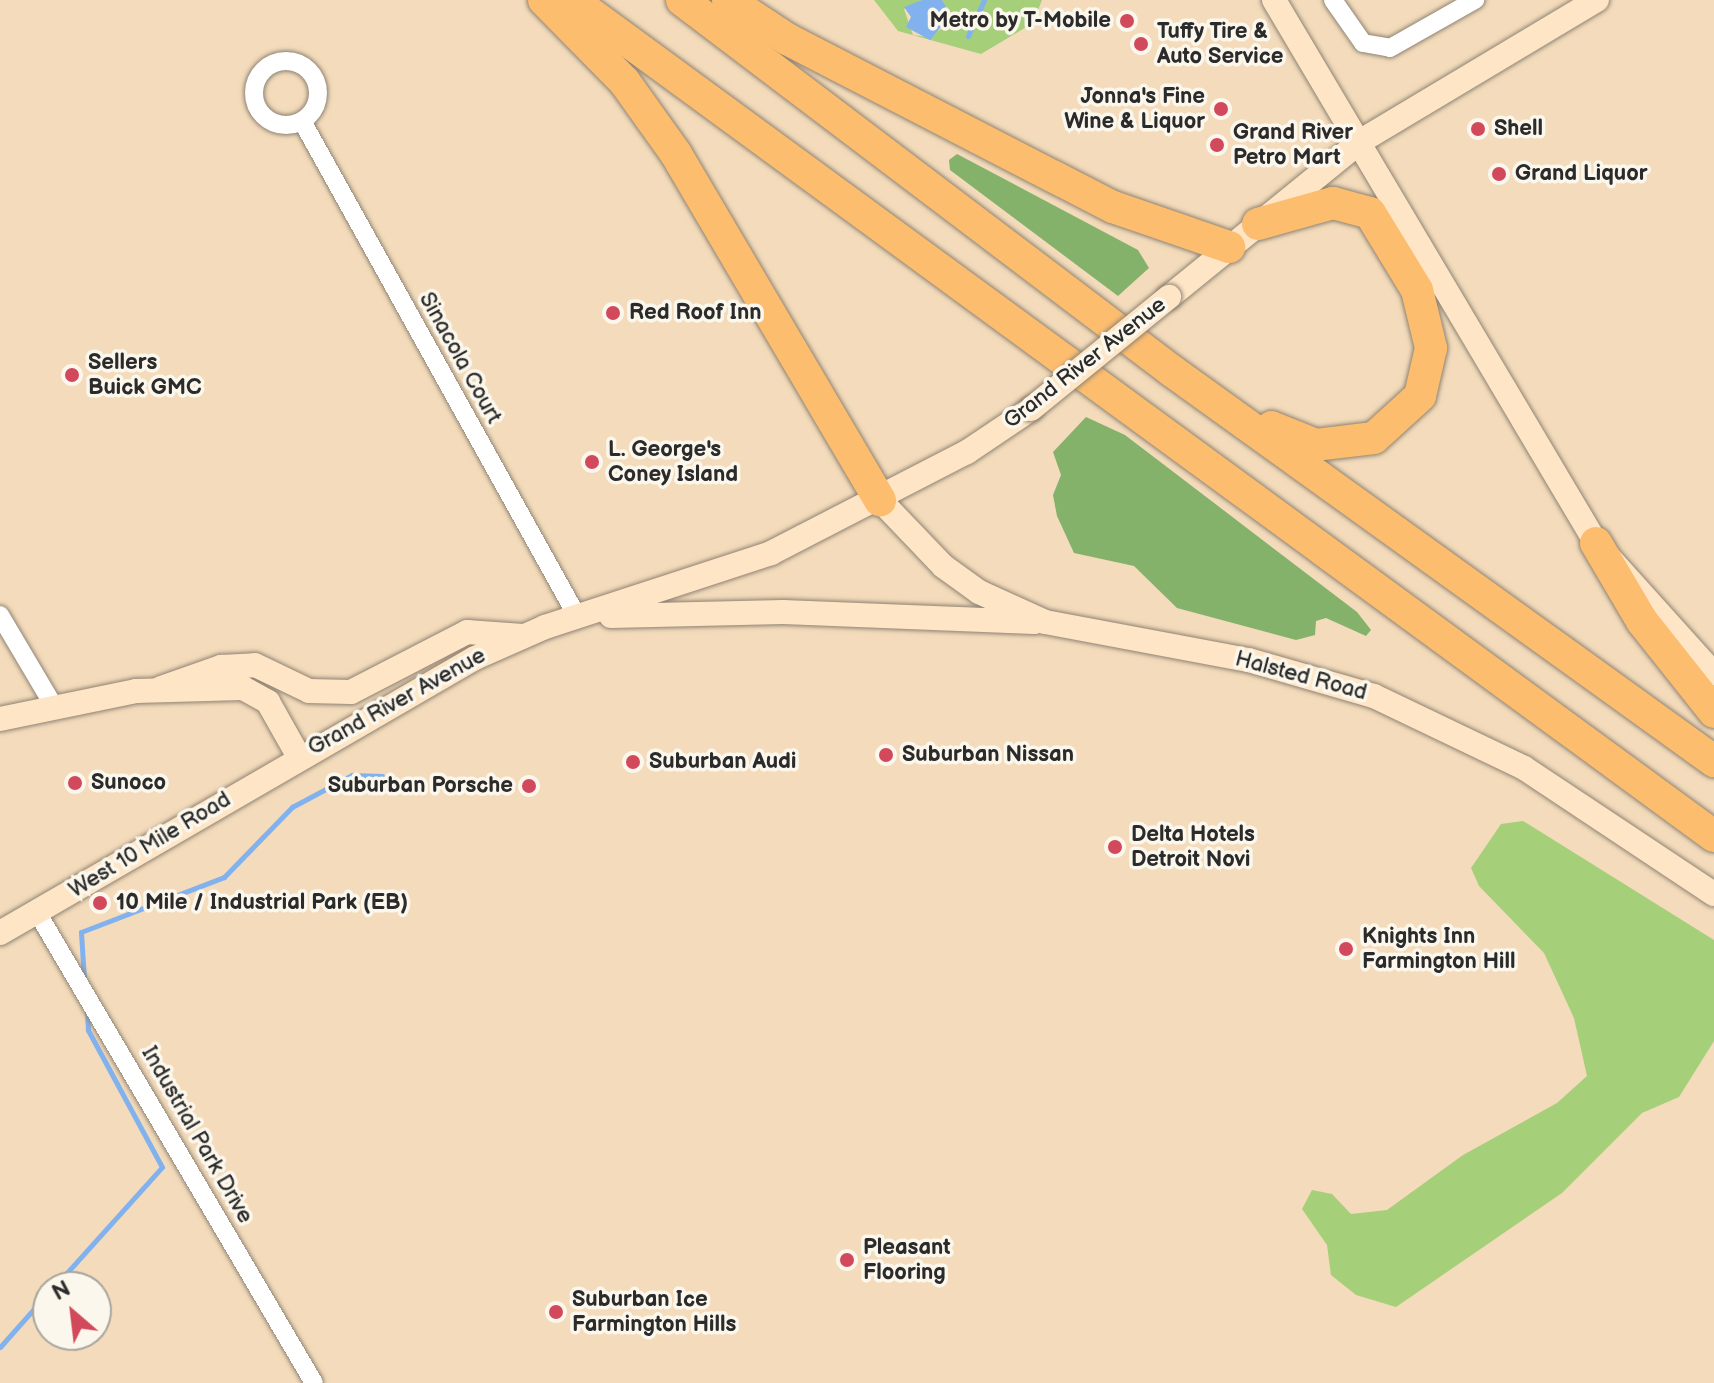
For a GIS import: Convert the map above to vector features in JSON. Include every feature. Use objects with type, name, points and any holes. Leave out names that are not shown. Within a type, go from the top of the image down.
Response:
[{"type":"highway","points":[[544,0],[624,81],[676,154],[880,500]]},
{"type":"highway","points":[[572,0],[1714,836]]},
{"type":"highway","points":[[682,0],[1172,371],[1714,761]]},
{"type":"highway","points":[[728,0],[787,39],[1113,207],[1229,247]]},
{"type":"highway","points":[[1172,371],[1316,445],[1374,438],[1420,396],[1430,357],[1425,312],[1370,213],[1333,203],[1258,224]]},
{"type":"highway","points":[[1596,543],[1642,621],[1714,712]]},
{"type":"main road","points":[[1274,0],[1361,141],[1596,543],[1714,674]]},
{"type":"main road","name":"Grand River Avenue","points":[[161,688],[257,693],[299,757],[523,636],[756,558],[880,500],[1031,409],[1361,141],[1597,0]]},
{"type":"main road","name":"Halsted Road","points":[[880,500],[943,566],[1045,622],[1249,660],[1374,696],[1524,768],[1714,894]]},
{"type":"main road","points":[[577,616],[783,612],[1045,622]]},
{"type":"main road","name":"Grand River Avenue","points":[[0,719],[161,688],[221,667],[255,665],[309,691],[351,692],[467,632],[523,636]]},
{"type":"main road","name":"West 10 Mile Road","points":[[0,933],[299,757]]},
{"type":"street","points":[[1333,0],[1363,43],[1390,48],[1475,0]]},
{"type":"street","name":"Sinacola Court","points":[[302,121],[577,616]]},
{"type":"street","points":[[0,615],[55,708]]},
{"type":"street","name":"Industrial Park Drive","points":[[37,912],[314,1383]]},
{"type":"green space","points":[[874,0],[922,0],[904,9],[913,35],[927,37],[950,24],[942,0],[1042,0],[1033,23],[981,54],[898,31]]},
{"type":"green space","points":[[957,154],[1138,250],[1149,268],[1118,296],[950,170],[949,160]]},
{"type":"green space","points":[[1086,417],[1125,435],[1357,612],[1371,630],[1366,636],[1326,618],[1316,621],[1315,635],[1296,640],[1177,608],[1134,566],[1074,553],[1057,516],[1053,495],[1061,475],[1053,452]]},
{"type":"green space","points":[[1523,821],[1714,940],[1714,1041],[1679,1097],[1642,1113],[1562,1193],[1396,1307],[1356,1295],[1331,1275],[1327,1245],[1302,1209],[1312,1190],[1332,1194],[1351,1214],[1387,1210],[1463,1155],[1557,1103],[1587,1076],[1574,1018],[1544,953],[1479,886],[1471,868],[1501,824]]},
{"type":"water","points":[[922,0],[942,0],[951,15],[930,40],[906,27],[911,17],[904,7]]},
{"type":"waterway","points":[[968,36],[984,0]]},
{"type":"waterway","points":[[84,979],[81,932],[224,877],[292,807],[352,775],[382,776]]},
{"type":"waterway","points":[[68,1271],[162,1167],[88,1030],[87,1009]]},
{"type":"waterway","points":[[0,1347],[32,1311]]},
{"type":"place","name":"Metro by T-Mobile","points":[[1127,21]]},
{"type":"place","name":"Tuffy Tire & Auto Service","points":[[1141,44]]},
{"type":"place","name":"Jonna's Fine Wine & Liquor","points":[[1221,109]]},
{"type":"place","name":"Shell","points":[[1478,129]]},
{"type":"place","name":"Grand River Petro Mart","points":[[1217,145]]},
{"type":"place","name":"Grand Liquor","points":[[1499,174]]},
{"type":"place","name":"Red Roof Inn","points":[[613,313]]},
{"type":"place","name":"Sellers Buick GMC","points":[[72,375]]},
{"type":"place","name":"L. George's Coney Island","points":[[592,462]]},
{"type":"place","name":"Suburban Nissan","points":[[886,755]]},
{"type":"place","name":"Suburban Audi","points":[[633,762]]},
{"type":"place","name":"Sunoco","points":[[75,783]]},
{"type":"place","name":"Suburban Porsche","points":[[529,786]]},
{"type":"place","name":"Delta Hotels Detroit Novi","points":[[1115,847]]},
{"type":"place","name":"10 Mile / Industrial Park (EB)","points":[[100,903]]},
{"type":"place","name":"Knights Inn Farmington Hill","points":[[1346,949]]},
{"type":"place","name":"Pleasant Flooring","points":[[847,1260]]},
{"type":"place","name":"Suburban Ice Farmington Hills","points":[[556,1312]]}]
